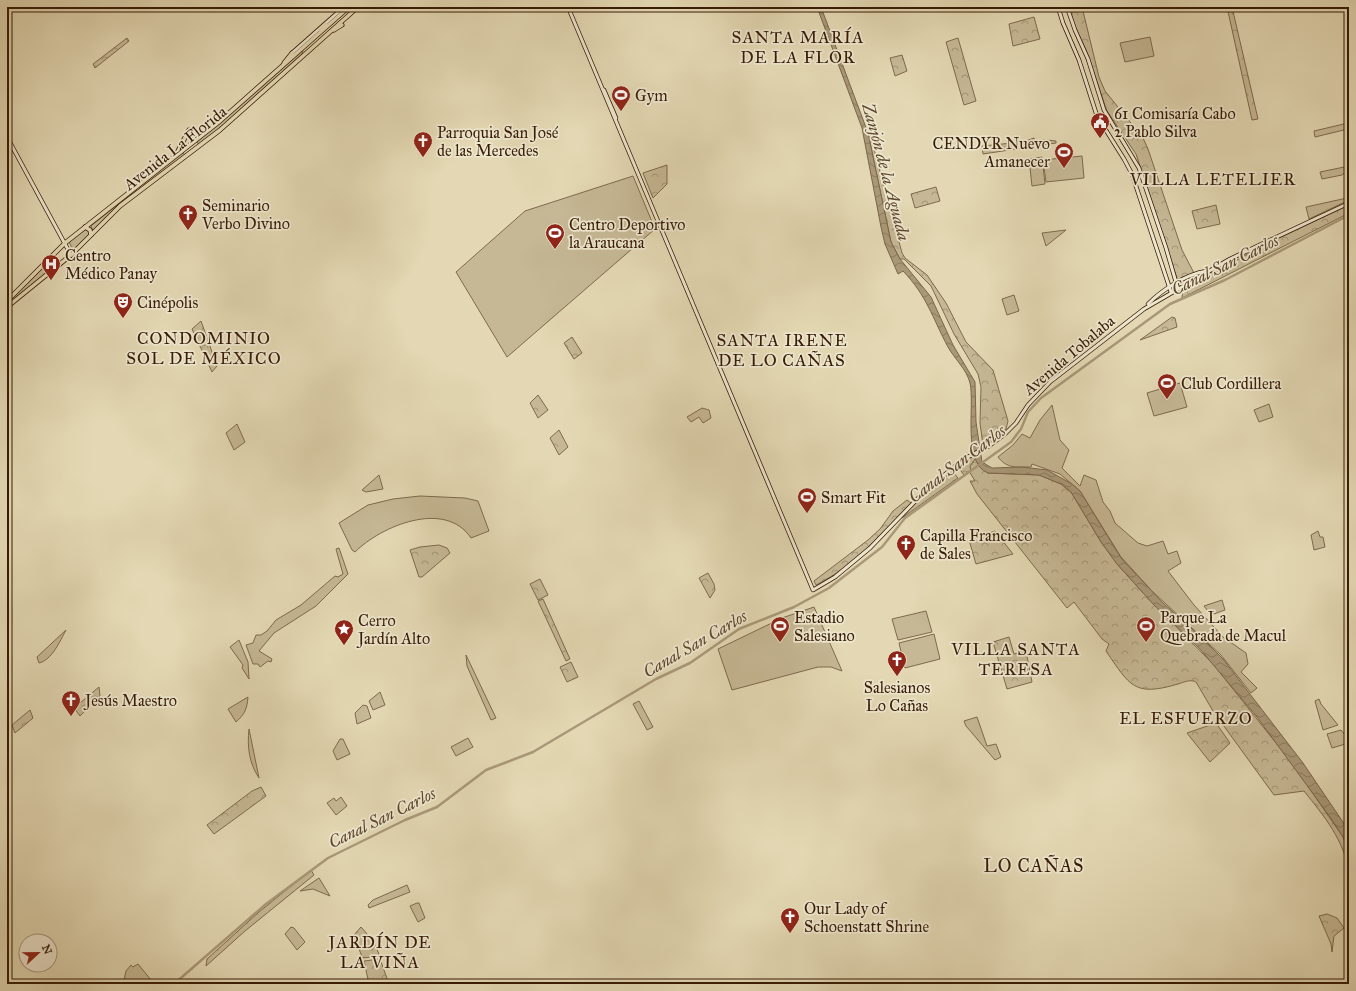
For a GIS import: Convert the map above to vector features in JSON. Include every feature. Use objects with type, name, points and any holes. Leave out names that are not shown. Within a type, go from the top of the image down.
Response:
[{"type":"main road","points":[[278,71],[292,53],[344,7]]},
{"type":"main road","name":"Avenida La Florida","points":[[7,301],[48,258],[177,154],[220,122],[349,7]]},
{"type":"main road","name":"Avenida La Florida","points":[[7,307],[57,267],[127,200],[194,151],[326,35],[354,8],[358,7]]},
{"type":"main road","name":"Avenida Tobalaba","points":[[568,7],[813,590],[835,577],[870,548],[923,493],[962,461],[981,450],[1012,427],[1028,405],[1050,382],[1144,309],[1208,271],[1268,240],[1349,203]]},
{"type":"main road","points":[[1058,7],[1066,32],[1078,56],[1097,116],[1122,155],[1132,174],[1171,292]]},
{"type":"main road","points":[[1067,7],[1088,60],[1104,110],[1138,168],[1178,288]]},
{"type":"main road","points":[[320,28],[336,19]]},
{"type":"main road","points":[[326,35],[342,25]]},
{"type":"main road","points":[[251,94],[252,98],[255,98]]},
{"type":"main road","points":[[177,154],[189,130]]},
{"type":"main road","points":[[7,137],[71,254]]},
{"type":"main road","points":[[189,145],[194,151]]},
{"type":"main road","points":[[85,227],[90,230],[91,235]]},
{"type":"main road","points":[[48,258],[51,265],[57,267]]},
{"type":"main road","points":[[1164,272],[1168,273],[1173,271]]},
{"type":"main road","name":"Avenida Tobalaba","points":[[1144,309],[1156,297],[1169,288],[1198,273],[1208,271]]},
{"type":"green space","points":[[1069,7],[1082,7],[1099,77],[1105,91],[1143,138],[1148,149],[1182,250],[1194,273],[1178,281],[1136,154],[1107,111],[1086,50],[1074,25]]},
{"type":"green space","points":[[1227,7],[1232,7],[1258,119],[1252,120]]},
{"type":"green space","points":[[1034,17],[1040,39],[1013,46],[1009,24]]},
{"type":"green space","points":[[1150,37],[1154,56],[1125,62],[1120,43]]},
{"type":"green space","points":[[127,38],[129,41],[95,68],[93,64]]},
{"type":"green space","points":[[958,38],[976,101],[964,105],[946,42]]},
{"type":"green space","points":[[303,50],[302,54],[227,122],[199,145],[197,142]]},
{"type":"green space","points":[[902,55],[907,71],[895,76],[890,58]]},
{"type":"green space","points":[[1348,123],[1349,134],[1348,129],[1315,137],[1314,131]]},
{"type":"green space","points":[[868,133],[870,134],[902,253],[905,258],[927,275],[946,303],[966,342],[993,370],[1008,421],[1006,429],[983,446],[980,423],[981,387],[978,374],[954,334],[931,286],[904,259],[900,259],[891,242]]},
{"type":"green space","points":[[1034,138],[1035,141],[1046,140],[1056,141],[1056,143],[983,154],[982,146],[1023,142]]},
{"type":"green space","points":[[183,152],[185,156],[114,209],[93,231],[91,226]]},
{"type":"green space","name":"CENDYR Nuevo Amanecer","points":[[1082,156],[1084,178],[1046,182],[1043,160]]},
{"type":"green space","points":[[1042,157],[1045,184],[1032,186],[1029,159]]},
{"type":"green space","points":[[667,165],[667,184],[653,198],[643,173]]},
{"type":"green space","points":[[1349,166],[1349,169],[1342,175],[1322,179],[1320,172]]},
{"type":"green space","name":"Centro Deportivo la Araucana","points":[[633,176],[655,229],[507,357],[456,272],[525,211]]},
{"type":"green space","points":[[936,187],[940,201],[915,208],[911,194]]},
{"type":"green space","points":[[1346,192],[1349,192],[1349,200],[1309,219],[1306,207],[1347,198]]},
{"type":"green space","points":[[1216,205],[1220,224],[1197,229],[1192,211]]},
{"type":"green space","points":[[1349,205],[1349,213],[1182,298],[1183,288],[1233,260],[1230,264],[1267,243]]},
{"type":"green space","points":[[85,229],[88,229],[90,234],[73,250],[69,242]]},
{"type":"green space","points":[[1066,230],[1046,246],[1042,233]]},
{"type":"green space","points":[[48,263],[53,269],[7,305],[7,302]]},
{"type":"green space","points":[[1014,295],[1019,311],[1007,315],[1002,299]]},
{"type":"green space","points":[[1172,317],[1175,318],[1177,327],[1140,340]]},
{"type":"green space","name":"CONDOMINIO SOL DE MÉXICO","points":[[201,321],[217,366],[212,372],[192,329]]},
{"type":"green space","points":[[572,337],[582,353],[574,359],[564,343]]},
{"type":"green space","name":"Club Cordillera","points":[[1180,383],[1187,407],[1154,416],[1147,393]]},
{"type":"green space","points":[[538,395],[548,410],[538,418],[530,403]]},
{"type":"green space","points":[[1269,404],[1273,417],[1259,422],[1254,410]]},
{"type":"green space","points":[[1052,405],[1060,440],[1069,450],[1062,468],[1080,486],[1084,475],[1096,480],[1103,502],[1110,511],[1115,523],[1138,543],[1147,546],[1163,541],[1168,554],[1177,551],[1181,563],[1168,571],[1194,605],[1223,637],[1246,653],[1248,664],[1241,672],[1257,688],[1251,693],[1221,655],[1152,591],[1121,557],[1080,491],[1060,474],[1032,464],[1031,467],[1017,467],[1005,464],[998,457],[1013,445],[1022,434],[1030,438],[1040,420]]},
{"type":"green space","points":[[702,408],[709,410],[711,418],[703,423],[699,417],[691,422],[687,417]]},
{"type":"green space","points":[[237,424],[245,442],[234,450],[226,433]]},
{"type":"green space","points":[[559,430],[568,447],[559,455],[550,438]]},
{"type":"green space","name":"Parque La Quebrada de Macul","points":[[975,455],[978,464],[988,473],[1039,475],[1061,484],[1071,492],[1101,542],[1117,564],[1144,594],[1213,664],[1292,763],[1343,837],[1349,852],[1349,874],[1347,862],[1338,840],[1312,800],[1304,791],[1274,795],[1213,711],[1196,682],[1187,681],[1163,688],[1142,688],[1134,686],[1121,673],[1106,651],[1109,644],[1102,639],[1074,602],[1067,608],[977,494],[970,481],[975,481],[969,471],[964,475],[958,467],[960,464]]},
{"type":"green space","points":[[952,471],[958,478],[902,518],[920,497]]},
{"type":"green space","points":[[379,475],[383,489],[366,492],[362,490]]},
{"type":"green space","points":[[420,496],[465,498],[478,501],[489,531],[471,538],[460,526],[446,520],[430,518],[396,526],[380,533],[366,542],[355,552],[352,550],[339,523],[368,505],[393,499]]},
{"type":"green space","points":[[907,500],[911,503],[867,548],[843,569],[816,585],[814,581],[868,540],[880,529],[893,511]]},
{"type":"green space","points":[[995,531],[1013,554],[976,564],[969,540]]},
{"type":"green space","points":[[1318,531],[1320,537],[1323,537],[1325,547],[1314,550],[1311,535]]},
{"type":"green space","points":[[439,545],[447,548],[450,553],[422,577],[419,577],[410,550],[420,547]]},
{"type":"green space","points":[[339,548],[348,574],[316,606],[274,633],[259,651],[272,659],[271,662],[268,661],[260,667],[258,664],[253,664],[246,645],[253,643],[256,635],[261,635],[267,631],[276,620],[301,605],[335,576],[338,577],[343,574],[336,549]]},
{"type":"green space","points":[[708,573],[714,584],[715,590],[710,598],[699,578]]},
{"type":"green space","points":[[540,579],[548,595],[538,600],[530,584]]},
{"type":"green space","points":[[543,599],[570,659],[566,661],[538,601]]},
{"type":"green space","points":[[1222,600],[1225,610],[1211,615],[1204,606]]},
{"type":"green space","name":"Estadio Salesiano","points":[[814,607],[842,671],[831,667],[818,667],[732,690],[718,649],[782,618]]},
{"type":"green space","points":[[926,611],[932,632],[898,640],[892,619]]},
{"type":"green space","points":[[66,630],[52,654],[44,661],[39,663],[37,657]]},
{"type":"green space","points":[[934,634],[940,659],[905,668],[899,643]]},
{"type":"green space","points":[[1009,637],[1014,654],[1026,651],[1032,682],[1007,689],[993,642]]},
{"type":"green space","points":[[239,640],[248,662],[249,679],[242,668],[243,665],[230,647]]},
{"type":"green space","points":[[466,655],[496,718],[491,720],[467,666]]},
{"type":"green space","points":[[571,662],[578,677],[567,682],[560,667]]},
{"type":"green space","points":[[99,687],[100,696],[80,716],[74,708]]},
{"type":"green space","points":[[380,692],[385,705],[373,710],[369,701]]},
{"type":"green space","points":[[248,697],[245,711],[236,722],[228,709]]},
{"type":"green space","points":[[1319,699],[1321,704],[1338,725],[1323,730],[1315,701]]},
{"type":"green space","points":[[639,701],[653,727],[647,730],[633,704]]},
{"type":"green space","points":[[363,705],[367,706],[371,718],[357,724],[355,713]]},
{"type":"green space","points":[[30,710],[33,718],[15,733],[12,725]]},
{"type":"green space","points":[[977,717],[987,746],[996,744],[1001,757],[995,760],[966,726],[964,721]]},
{"type":"green space","points":[[1216,723],[1230,743],[1210,762],[1187,733]]},
{"type":"green space","points":[[249,729],[259,778],[251,761],[248,742]]},
{"type":"green space","points":[[1341,730],[1349,740],[1349,743],[1332,748],[1327,734]]},
{"type":"green space","points":[[468,738],[473,747],[456,756],[451,747]]},
{"type":"green space","points":[[340,739],[343,739],[350,754],[337,760],[333,751]]},
{"type":"green space","points":[[261,787],[266,796],[214,834],[207,825],[252,791]]},
{"type":"green space","points":[[341,797],[347,806],[336,815],[327,803],[334,798],[336,801]]},
{"type":"green space","points":[[311,870],[314,875],[245,931],[206,966],[207,959],[259,912]]},
{"type":"green space","points":[[319,878],[330,896],[313,889],[300,891]]},
{"type":"green space","points":[[407,885],[410,892],[369,908],[368,905],[373,900]]},
{"type":"green space","points":[[419,903],[425,918],[418,922],[410,906]]},
{"type":"green space","points":[[1327,914],[1337,918],[1344,928],[1334,936],[1332,952],[1331,944],[1319,916]]},
{"type":"green space","points":[[291,927],[294,928],[305,942],[297,950],[285,934]]},
{"type":"green space","points":[[361,927],[373,941],[379,954],[377,956],[362,957],[354,935]]},
{"type":"green space","points":[[380,959],[389,984],[369,984],[364,961]]},
{"type":"green space","points":[[138,964],[151,980],[137,984],[124,980],[126,971],[131,965],[133,967]]},
{"type":"water","points":[[817,7],[821,7],[868,133],[891,242],[900,259],[931,297],[953,345],[975,382],[976,422],[982,462],[992,468],[1022,467],[1047,470],[1072,484],[1080,491],[1121,558],[1163,603],[1223,659],[1303,763],[1347,828],[1349,833],[1349,852],[1343,837],[1330,817],[1257,717],[1200,649],[1153,604],[1117,564],[1101,542],[1071,492],[1061,484],[1039,475],[988,473],[980,467],[975,458],[972,446],[970,383],[963,369],[948,347],[924,298],[903,271],[898,274],[885,244],[862,128]]},
{"type":"waterway","name":"Canal San Carlos","points":[[174,984],[266,904],[328,858],[405,820],[437,807],[486,770],[533,752],[656,679],[690,663],[739,629],[794,607],[829,588],[882,547],[905,518],[1011,442],[1021,429],[1028,412],[1041,398],[1170,304],[1225,280],[1349,215]]},
{"type":"waterway","points":[[971,471],[970,466],[976,458]]},
{"type":"place","name":"Gym","points":[[621,112]]},
{"type":"place","name":"61 Comisaría Cabo 2 Pablo Silva","points":[[1100,139]]},
{"type":"place","name":"Parroquia San José de las Mercedes","points":[[423,158]]},
{"type":"place","name":"CENDYR Nuevo Amanecer","points":[[1064,169]]},
{"type":"place","name":"Seminario Verbo Divino","points":[[188,231]]},
{"type":"place","name":"Centro Deportivo la Araucana","points":[[555,250]]},
{"type":"place","name":"Centro Médico Panay","points":[[51,281]]},
{"type":"place","name":"Cinépolis","points":[[123,319]]},
{"type":"place","name":"Club Cordillera","points":[[1167,400]]},
{"type":"place","name":"Smart Fit","points":[[807,514]]},
{"type":"place","name":"Capilla Francisco de Sales","points":[[906,561]]},
{"type":"place","name":"Estadio Salesiano","points":[[780,643]]},
{"type":"place","name":"Parque La Quebrada de Macul","points":[[1146,643]]},
{"type":"place","name":"Cerro Jardín Alto","points":[[344,646]]},
{"type":"place","name":"Salesianos Lo Cañas","points":[[897,677]]},
{"type":"place","name":"Jesús Maestro","points":[[71,717]]},
{"type":"place","name":"Our Lady of Schoenstatt Shrine","points":[[790,934]]},
{"type":"district","name":"SANTA MARÍA DE LA FLOR","points":[[798,47]]},
{"type":"district","name":"VILLA LETELIER","points":[[1213,179]]},
{"type":"district","name":"CONDOMINIO SOL DE MÉXICO","points":[[204,348]]},
{"type":"district","name":"SANTA IRENE DE LO CAÑAS","points":[[782,350]]},
{"type":"district","name":"VILLA SANTA TERESA","points":[[1016,659]]},
{"type":"district","name":"EL ESFUERZO","points":[[1186,718]]},
{"type":"district","name":"LO CAÑAS","points":[[1034,866]]},
{"type":"district","name":"JARDÍN DE LA VIÑA","points":[[380,952]]},
{"type":"water label","name":"Zanjón de la Aguada","points":[[886,172]]}]
